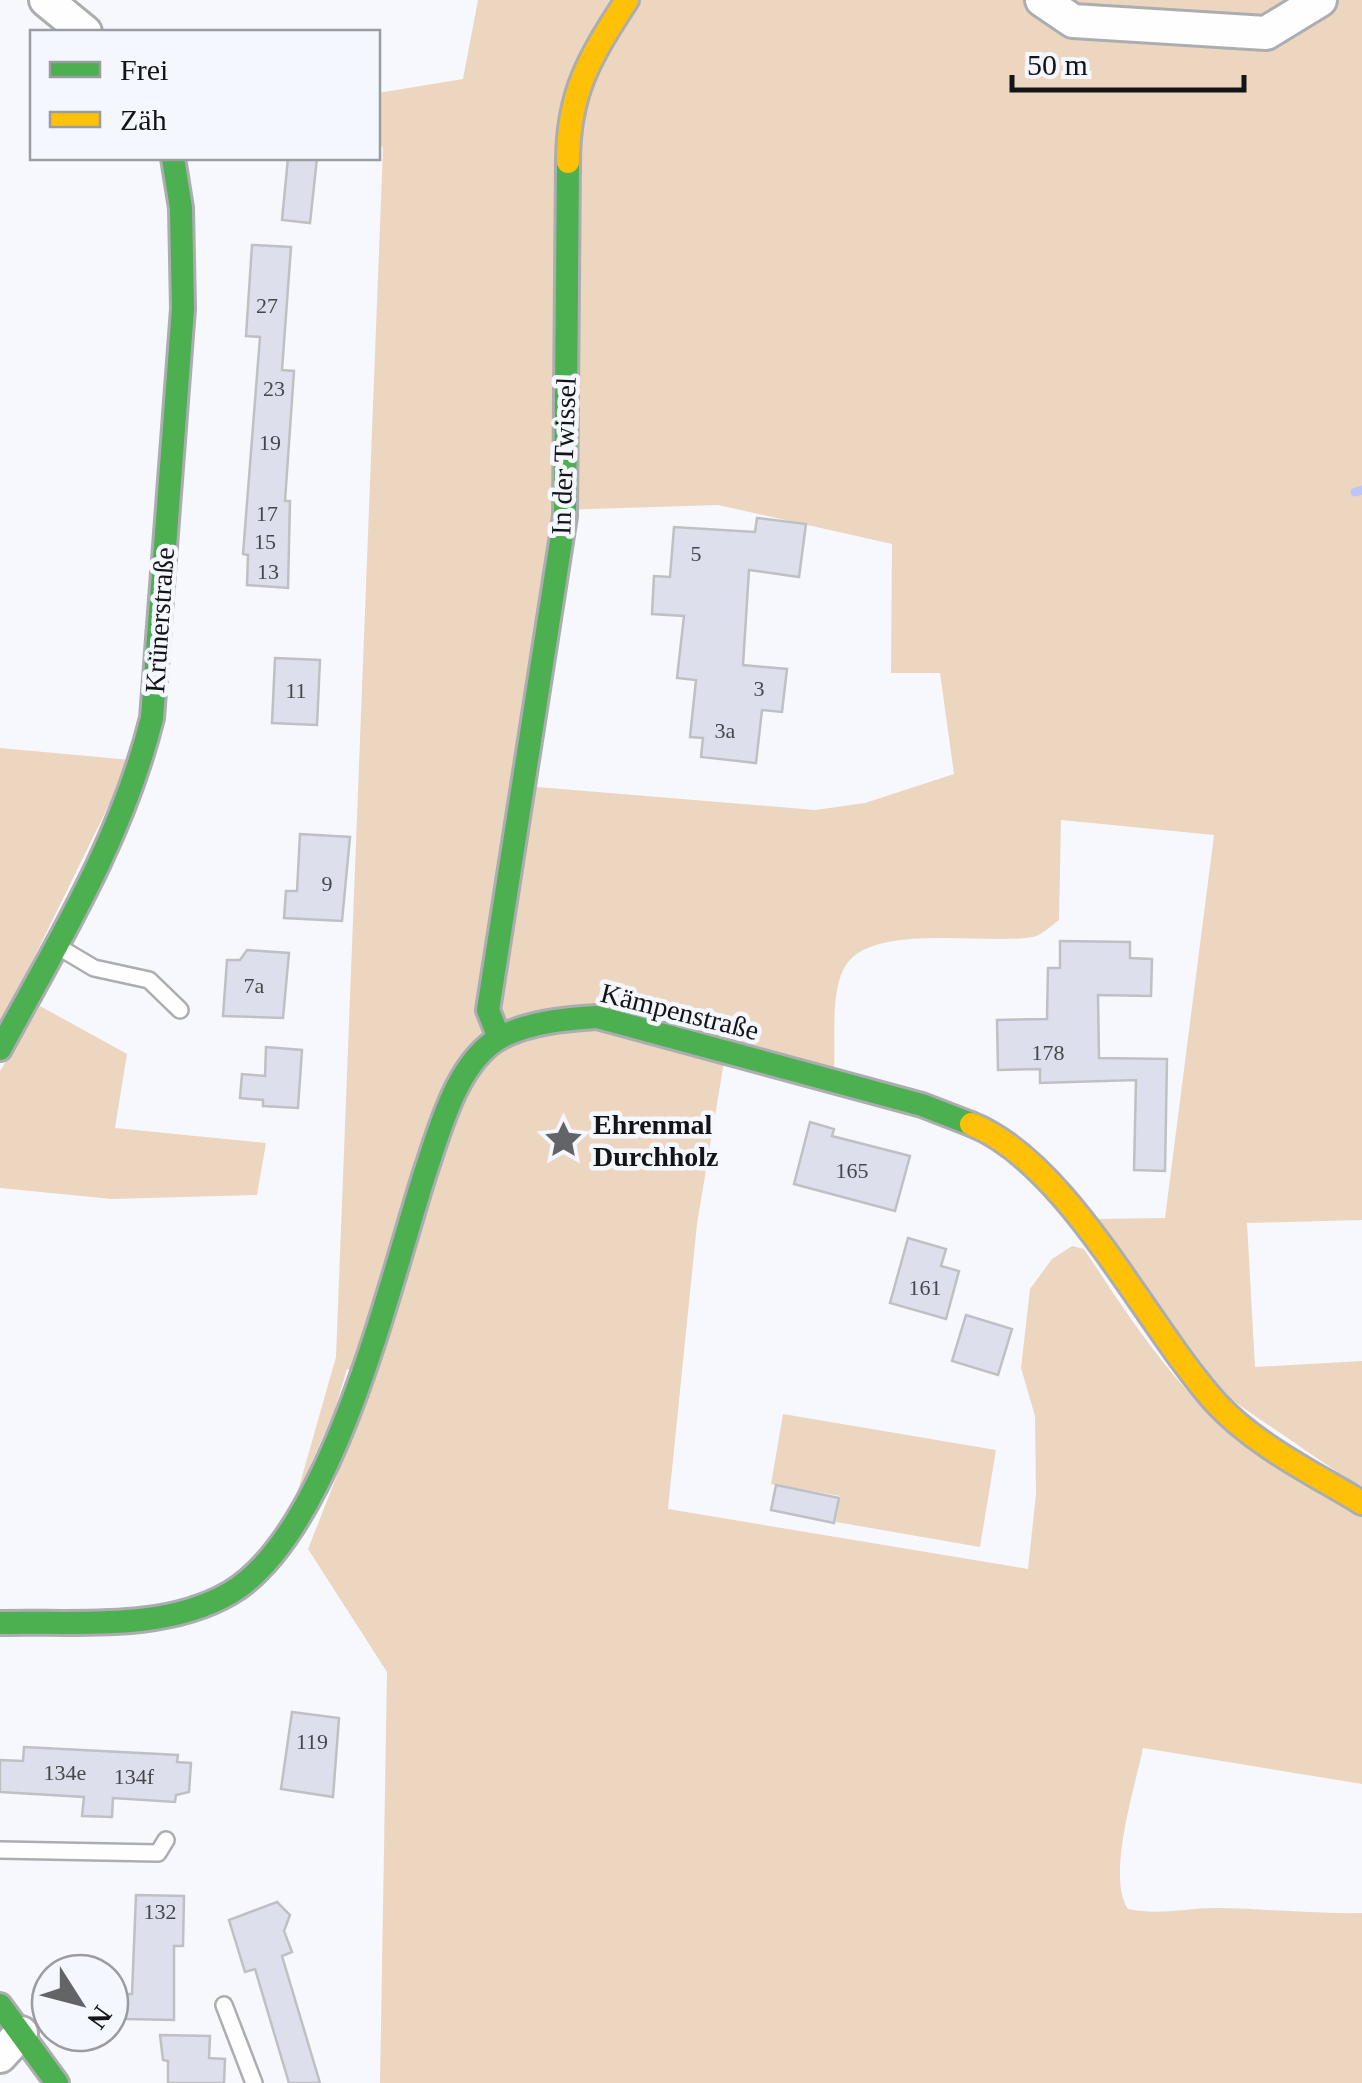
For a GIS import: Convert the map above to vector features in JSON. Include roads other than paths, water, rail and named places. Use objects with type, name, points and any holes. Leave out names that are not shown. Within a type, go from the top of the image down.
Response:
[{"type":"street","points":[[46,0],[83,30]]},
{"type":"street","name":"In der Twissel","points":[[500,1038],[488,1010],[565,516],[568,140],[584,67],[627,0]]},
{"type":"street","points":[[1042,0],[1073,21],[1266,34],[1320,0]]},
{"type":"street","name":"Krünerstraße","points":[[0,1049],[59,948],[124,823],[142,771],[152,718],[183,310],[181,208],[173,160]]},
{"type":"street","name":"Kämpenstraße","points":[[0,1623],[156,1619],[199,1608],[232,1592],[291,1535],[340,1433],[454,1089],[500,1038],[554,1020],[597,1017],[922,1104],[1001,1136],[1042,1172],[1217,1404],[1257,1439],[1362,1504]]},
{"type":"street","points":[[0,2005],[11,2044],[57,2083]]},
{"type":"lane","points":[[59,948],[94,968],[149,980],[180,1010]]},
{"type":"lane","points":[[0,1850],[158,1854],[166,1840]]},
{"type":"lane","points":[[224,2005],[254,2083]]},
{"type":"waterway","points":[[1355,492],[1362,490]]},
{"type":"place","name":"Ehrenmal Durchholz","points":[[563,1140]]}]
